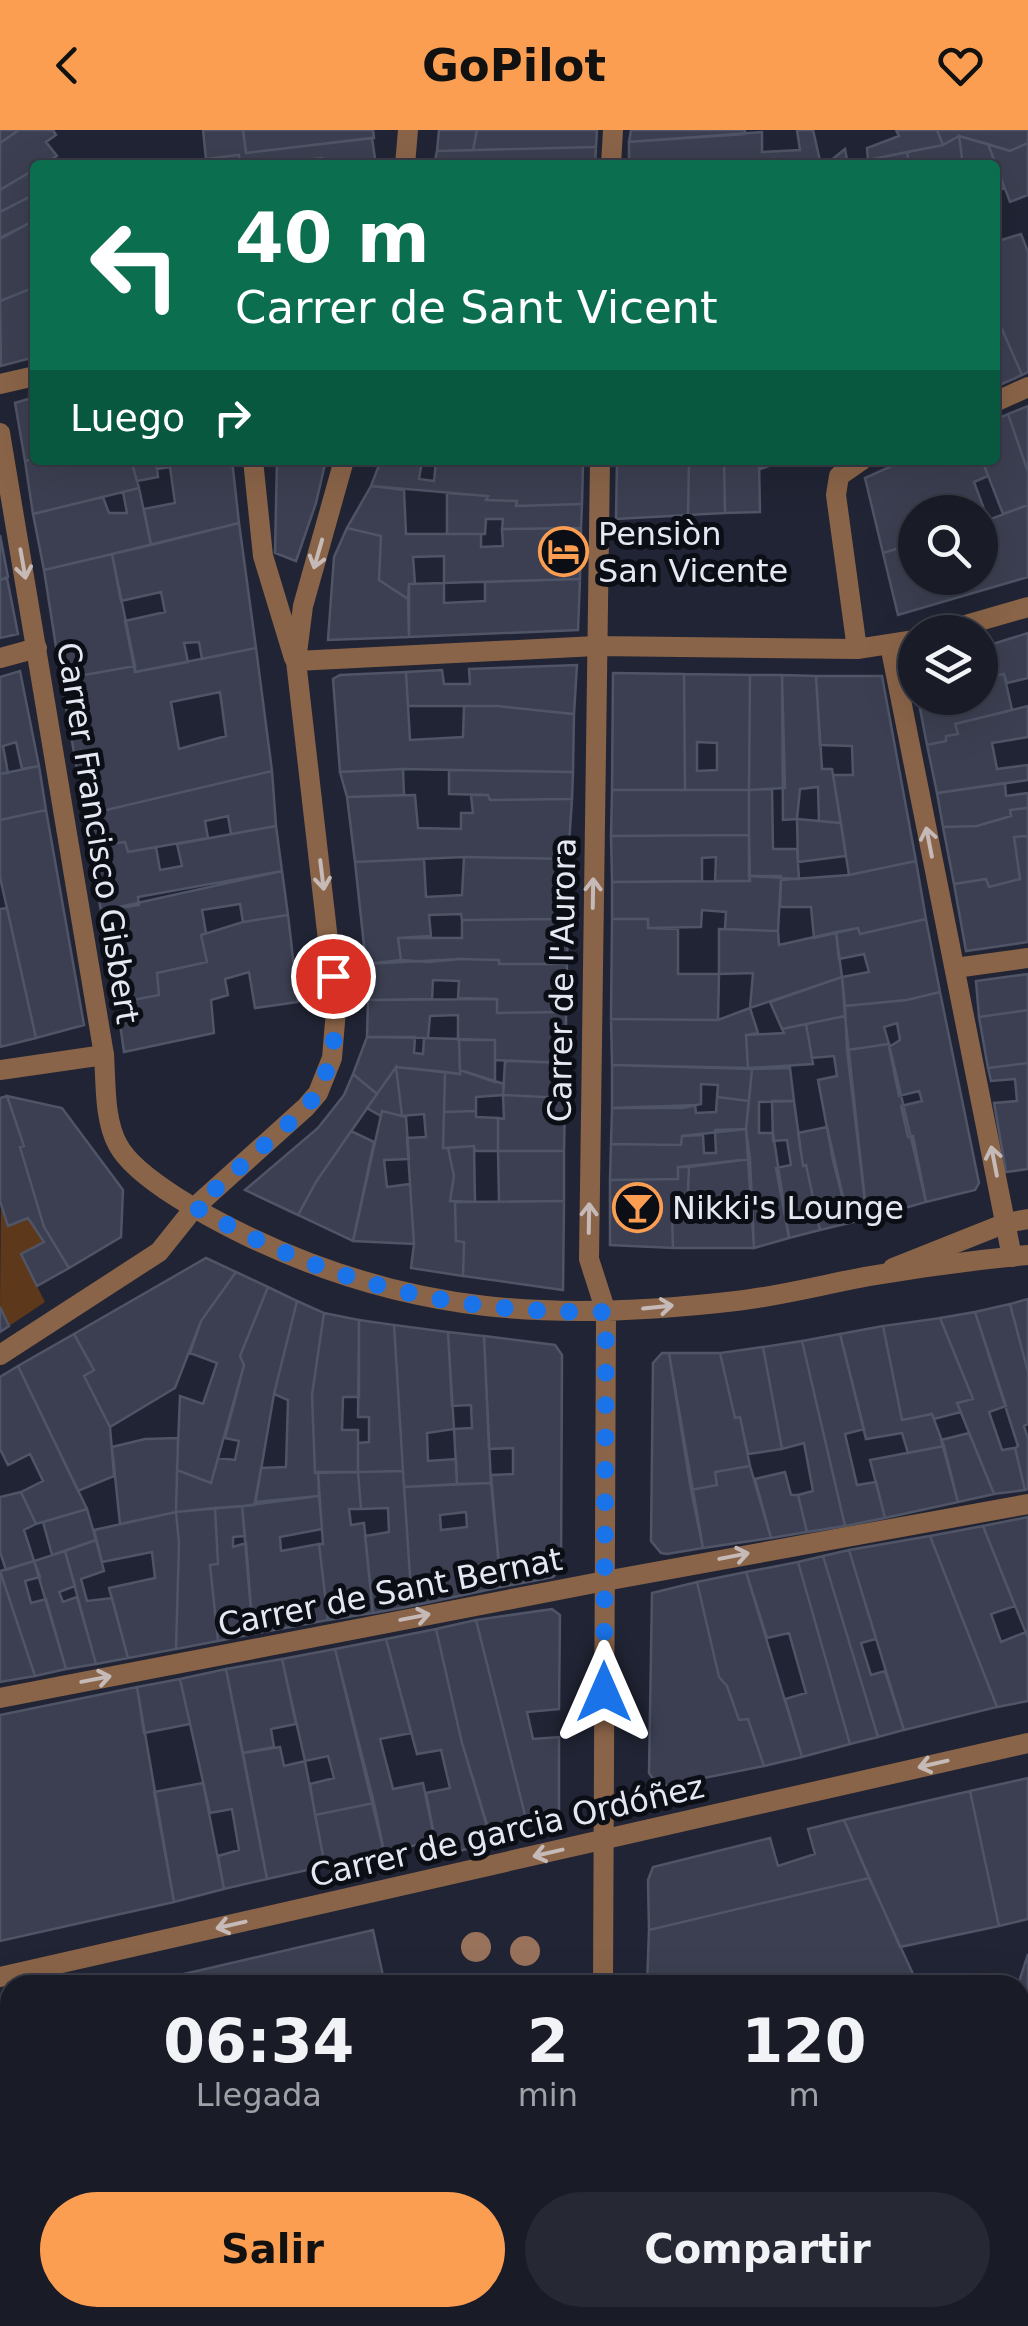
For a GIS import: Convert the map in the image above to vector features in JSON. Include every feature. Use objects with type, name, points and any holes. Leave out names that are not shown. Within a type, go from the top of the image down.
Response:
[{"type":"street","points":[[405,160],[408,130]]},
{"type":"street","points":[[610,160],[612,130]]},
{"type":"street","points":[[0,384],[30,377]]},
{"type":"street","points":[[1000,400],[1028,387]]},
{"type":"street","name":"Carrer Francisco Gisbert","points":[[0,433],[104,1055],[108,1100],[117,1144],[128,1158],[195,1207],[296,1260],[390,1291],[429,1299],[528,1311],[606,1312],[736,1302],[872,1276]]},
{"type":"street","points":[[0,1354],[159,1252],[195,1207],[306,1108],[318,1093],[332,1058],[336,1010],[330,942],[296,661],[262,556],[253,465]]},
{"type":"street","points":[[296,661],[304,606],[343,465]]},
{"type":"street","name":"Carrer de l'Aurora","points":[[600,465],[589,1259],[606,1312],[603,1975]]},
{"type":"street","points":[[855,465],[839,476],[836,495],[856,649]]},
{"type":"street","points":[[998,615],[1028,606]]},
{"type":"street","points":[[296,661],[596,646],[856,649],[898,643]]},
{"type":"street","points":[[872,1276],[1020,1256],[1006,1223],[890,644]]},
{"type":"street","points":[[0,658],[38,648]]},
{"type":"street","points":[[955,968],[1028,958]]},
{"type":"street","points":[[0,1070],[104,1055]]},
{"type":"street","points":[[872,1276],[1006,1223],[1028,1220]]},
{"type":"street","name":"Carrer de Sant Bernat","points":[[0,1698],[604,1580],[1028,1504]]},
{"type":"street","name":"Carrer de garcia Ordóñez","points":[[9,1975],[1028,1743]]},
{"type":"shaded area","points":[[1,1205],[8,1225],[28,1218],[44,1242],[21,1255],[45,1302],[9,1326],[0,1307]]},
{"type":"building","points":[[0,130],[19,130],[0,143]]},
{"type":"building","points":[[19,130],[53,130],[56,135],[46,142],[57,156],[30,160],[30,172],[0,190],[0,143]]},
{"type":"building","points":[[203,130],[243,130],[246,153],[372,138],[375,160],[240,160],[239,155],[206,159]]},
{"type":"building","points":[[243,130],[373,130],[374,138],[246,153]]},
{"type":"building","points":[[439,130],[477,130],[473,150],[437,151]]},
{"type":"building","points":[[477,130],[597,130],[596,147],[473,150]]},
{"type":"building","points":[[631,130],[745,130],[745,134],[629,142]]},
{"type":"building","points":[[797,130],[813,130],[820,160],[629,160],[629,142],[762,132],[762,152],[800,150]]},
{"type":"building","points":[[896,130],[937,130],[943,145],[868,160],[867,148],[899,136]]},
{"type":"building","points":[[937,130],[1028,130],[1028,143],[1010,151],[959,136],[943,145]]},
{"type":"building","points":[[959,136],[962,160],[908,160],[907,152],[943,145]]},
{"type":"building","points":[[959,136],[988,144],[994,160],[962,160]]},
{"type":"building","points":[[1028,143],[1028,195],[1010,202],[1000,176],[1000,160],[994,160],[988,144],[1010,151]]},
{"type":"building","points":[[596,147],[595,160],[435,160],[437,151]]},
{"type":"building","points":[[845,149],[847,160],[831,160]]},
{"type":"building","points":[[907,152],[908,160],[868,160]]},
{"type":"building","points":[[239,155],[240,160],[206,160]]},
{"type":"building","points":[[30,172],[30,197],[0,212],[0,190]]},
{"type":"building","points":[[30,197],[30,223],[0,239],[0,212]]},
{"type":"building","points":[[30,223],[30,289],[0,301],[0,238]]},
{"type":"building","points":[[1021,234],[1028,252],[1028,372],[1022,375],[1000,324],[1000,240]]},
{"type":"building","points":[[30,289],[30,358],[1,366],[0,301]]},
{"type":"building","points":[[1000,324],[1022,375],[1000,385]]},
{"type":"building","points":[[30,398],[30,460],[25,461],[15,403]]},
{"type":"building","points":[[1028,406],[1028,472],[1008,414]]},
{"type":"building","points":[[1008,414],[1028,472],[1028,505],[1003,514],[984,465],[1000,465],[1000,418]]},
{"type":"building","points":[[30,460],[30,465],[132,465],[139,488],[33,514],[25,461]]},
{"type":"building","points":[[132,465],[157,465],[158,477],[137,481]]},
{"type":"building","points":[[157,465],[233,465],[239,523],[151,545],[144,509],[175,503],[170,467],[157,469]]},
{"type":"building","points":[[277,465],[325,465],[296,561],[275,553]]},
{"type":"building","points":[[379,465],[421,465],[419,479],[434,481],[436,465],[583,465],[582,504],[516,506],[517,501],[486,500],[488,496],[371,486]]},
{"type":"building","points":[[617,465],[689,465],[688,515],[616,519]]},
{"type":"building","points":[[689,465],[724,465],[725,513],[688,515]]},
{"type":"building","points":[[724,465],[759,465],[760,512],[725,513]]},
{"type":"building","points":[[894,465],[984,465],[988,476],[974,482],[979,495],[898,495],[898,548],[883,553],[865,478]]},
{"type":"building","points":[[371,486],[404,490],[406,534],[481,534],[481,547],[503,546],[502,529],[581,528],[580,579],[444,583],[444,556],[413,557],[415,584],[409,584],[408,599],[379,580],[381,536],[347,528]]},
{"type":"building","points":[[139,488],[151,545],[44,570],[33,514],[103,497],[109,513],[127,513],[123,492]]},
{"type":"building","points":[[447,493],[517,501],[516,506],[582,504],[581,528],[502,529],[503,519],[486,519],[485,534],[447,534]]},
{"type":"building","points":[[1028,505],[1028,577],[998,586],[998,516]]},
{"type":"building","points":[[239,523],[256,648],[202,659],[199,642],[184,643],[188,662],[135,672],[125,621],[165,612],[161,592],[121,601],[112,554]]},
{"type":"building","points":[[347,528],[381,536],[379,580],[408,599],[409,637],[328,640],[334,557]]},
{"type":"building","points":[[0,535],[8,577],[0,580]]},
{"type":"building","points":[[898,548],[898,595],[966,595],[898,615],[883,553]]},
{"type":"building","points":[[112,554],[135,666],[61,679],[44,570]]},
{"type":"building","points":[[7,578],[18,634],[0,638],[0,580]]},
{"type":"building","points":[[580,579],[578,630],[409,637],[409,584],[444,583],[444,603],[485,601],[485,582]]},
{"type":"building","points":[[1028,633],[1028,678],[1007,683],[1004,674],[998,675],[998,642]]},
{"type":"building","points":[[256,648],[272,771],[85,815],[61,679],[135,666],[135,672]],"holes":[[[220,692],[226,736],[179,749],[171,702]]]},
{"type":"building","points":[[577,665],[574,714],[497,706],[408,706],[406,672],[442,670],[444,684],[470,684],[469,669]]},
{"type":"building","points":[[20,671],[39,766],[22,769],[16,742],[3,746],[8,773],[0,774],[0,677]]},
{"type":"building","points":[[406,672],[410,740],[463,737],[464,706],[574,714],[573,772],[340,772],[333,679],[340,675]]},
{"type":"building","points":[[613,673],[684,674],[685,790],[612,790]]},
{"type":"building","points":[[684,674],[750,675],[749,790],[685,790]],"holes":[[[697,742],[717,743],[717,770],[697,771]]]},
{"type":"building","points":[[1004,674],[1012,710],[998,713],[998,675]]},
{"type":"building","points":[[750,675],[782,675],[785,788],[749,790]]},
{"type":"building","points":[[782,675],[816,676],[822,769],[832,769],[841,823],[819,821],[818,787],[800,789],[797,819],[783,820]]},
{"type":"building","points":[[816,676],[882,676],[916,861],[849,875],[833,775],[853,775],[852,746],[820,745]]},
{"type":"building","points":[[1028,706],[1028,737],[992,743],[997,769],[1028,765],[1028,780],[937,793],[927,745],[958,734],[955,724]]},
{"type":"building","points":[[921,715],[992,715],[955,724],[958,734],[927,745]]},
{"type":"building","points":[[39,766],[46,810],[0,820],[0,774]]},
{"type":"building","points":[[403,769],[404,795],[347,797],[340,772]]},
{"type":"building","points":[[449,770],[573,772],[572,799],[490,800],[488,795],[449,794]]},
{"type":"building","points":[[272,771],[276,826],[231,834],[228,816],[205,821],[208,838],[128,852],[125,842],[90,847],[85,815]]},
{"type":"building","points":[[1005,783],[1006,796],[1028,793],[1028,808],[1010,810],[1011,816],[977,826],[943,827],[937,793]]},
{"type":"building","points":[[772,789],[773,849],[797,849],[799,879],[749,876],[749,790]]},
{"type":"building","points":[[612,790],[749,790],[749,835],[611,836]]},
{"type":"building","points":[[415,795],[418,828],[461,829],[461,813],[473,813],[471,795],[488,795],[490,800],[572,799],[568,859],[464,857],[355,862],[347,797]]},
{"type":"building","points":[[1028,808],[1028,836],[1014,837],[1020,879],[989,887],[986,879],[954,884],[943,827],[977,826],[1011,816],[1010,810]]},
{"type":"building","points":[[46,810],[84,1025],[36,1038],[0,877],[0,820]]},
{"type":"building","points":[[797,819],[841,823],[846,856],[798,862]]},
{"type":"building","points":[[276,826],[282,871],[101,911],[90,847],[125,842],[128,852],[156,847],[160,870],[182,866],[177,844]]},
{"type":"building","points":[[749,835],[750,881],[715,881],[716,857],[702,858],[702,881],[612,882],[611,836]]},
{"type":"building","points":[[1028,836],[1028,942],[966,951],[954,884],[986,879],[989,887],[1020,879],[1014,837]]},
{"type":"building","points":[[464,857],[568,859],[568,919],[462,920],[461,914],[429,915],[431,936],[398,938],[401,960],[366,964],[355,862],[424,859],[426,897],[462,895]]},
{"type":"building","points":[[916,861],[926,919],[860,934],[858,928],[814,938],[811,907],[780,907],[781,880],[849,875]]},
{"type":"building","points":[[282,871],[288,915],[243,922],[240,904],[202,910],[206,933],[201,935],[207,962],[157,973],[159,995],[117,1003],[101,911],[139,905],[138,897]]},
{"type":"building","points":[[749,876],[781,876],[778,931],[725,929],[726,912],[702,910],[701,927],[648,928],[648,919],[612,919],[612,882],[750,881]]},
{"type":"building","points":[[7,908],[36,1038],[0,1047],[0,909]]},
{"type":"building","points":[[288,915],[298,1002],[255,1008],[249,972],[225,979],[228,995],[211,1000],[214,1033],[124,1052],[117,1003],[159,995],[157,973],[207,962],[201,935],[243,922]]},
{"type":"building","points":[[568,919],[567,964],[401,960],[398,938],[462,938],[462,920]]},
{"type":"building","points":[[612,919],[648,919],[648,928],[678,929],[678,974],[719,974],[718,1020],[611,1019]]},
{"type":"building","points":[[926,919],[940,992],[907,1000],[845,1006],[842,977],[869,972],[864,954],[839,959],[836,932],[858,928],[860,934]]},
{"type":"building","points":[[719,929],[778,931],[779,945],[836,932],[842,977],[750,1008],[753,973],[719,974]]},
{"type":"building","points":[[499,960],[499,964],[567,964],[566,1012],[497,1013],[497,999],[458,998],[459,981],[433,980],[432,999],[368,1000],[366,964]]},
{"type":"building","points":[[1028,974],[1028,1010],[979,1017],[976,981]]},
{"type":"building","points":[[842,977],[845,1016],[782,1029],[770,1002]]},
{"type":"building","points":[[940,992],[979,1183],[975,1190],[926,1202],[913,1136],[908,1137],[901,1106],[922,1101],[919,1091],[899,1096],[889,1047],[900,1040],[897,1023],[884,1027],[889,1044],[847,1050],[845,1006],[907,1000]]},
{"type":"building","points":[[497,999],[497,1013],[566,1012],[566,1063],[495,1060],[495,1040],[458,1040],[458,1015],[430,1016],[428,1038],[367,1037],[368,1000]]},
{"type":"building","points":[[750,1008],[758,1033],[746,1035],[748,1068],[612,1065],[611,1019],[718,1020]]},
{"type":"building","points":[[1028,1010],[1028,1063],[988,1068],[979,1017]]},
{"type":"building","points":[[845,1016],[867,1219],[849,1223],[818,1080],[837,1076],[834,1056],[812,1058],[806,1024]]},
{"type":"building","points":[[806,1024],[813,1064],[748,1068],[746,1035],[784,1033],[782,1029]]},
{"type":"building","points":[[367,1037],[415,1037],[414,1053],[423,1054],[424,1038],[459,1039],[460,1074],[396,1067],[377,1094],[353,1074]]},
{"type":"building","points":[[459,1039],[495,1040],[495,1082],[460,1070]]},
{"type":"building","points":[[889,1044],[926,1202],[867,1219],[847,1050]]},
{"type":"building","points":[[505,1061],[566,1063],[565,1098],[503,1095]]},
{"type":"building","points":[[1028,1063],[1028,1169],[1006,1172],[994,1103],[1017,1101],[1015,1079],[991,1081],[988,1068]]},
{"type":"building","points":[[612,1065],[752,1069],[749,1101],[717,1097],[718,1085],[701,1084],[701,1104],[683,1108],[612,1108]]},
{"type":"building","points":[[396,1067],[445,1072],[443,1148],[448,1148],[454,1176],[450,1201],[455,1202],[456,1241],[464,1242],[463,1276],[411,1268],[414,1244],[407,1138],[426,1137],[424,1114],[402,1116]]},
{"type":"building","points":[[396,1067],[402,1116],[382,1111],[381,1116],[367,1108]]},
{"type":"building","points":[[790,1068],[794,1101],[759,1102],[759,1133],[773,1133],[789,1238],[754,1248],[746,1129],[752,1069]]},
{"type":"building","points":[[460,1070],[504,1084],[503,1095],[476,1097],[476,1111],[444,1112],[445,1072],[460,1074]]},
{"type":"building","points":[[353,1074],[377,1094],[298,1215],[245,1190],[318,1128],[344,1095]]},
{"type":"building","points":[[503,1095],[565,1098],[564,1151],[498,1151],[498,1118],[504,1119]]},
{"type":"building","points":[[7,1096],[44,1227],[69,1268],[37,1286],[21,1254],[44,1242],[28,1218],[8,1226],[0,1201],[0,1098]]},
{"type":"building","points":[[7,1096],[62,1108],[123,1190],[121,1237],[69,1268],[44,1227]]},
{"type":"building","points":[[717,1097],[749,1101],[746,1129],[682,1136],[681,1145],[611,1144],[612,1108],[695,1105],[696,1113],[716,1112]]},
{"type":"building","points":[[772,1101],[794,1101],[803,1166],[806,1165],[820,1230],[789,1238],[776,1168],[791,1165],[787,1140],[773,1141]]},
{"type":"building","points":[[382,1111],[406,1117],[409,1159],[384,1160],[387,1187],[410,1184],[414,1244],[353,1241]]},
{"type":"building","points":[[476,1111],[476,1117],[498,1118],[498,1151],[475,1151],[474,1146],[443,1148],[444,1112]]},
{"type":"building","points":[[827,1127],[849,1223],[820,1230],[798,1133]]},
{"type":"building","points":[[746,1129],[750,1159],[678,1167],[678,1179],[610,1180],[611,1144],[681,1145],[682,1136],[703,1135],[704,1153],[716,1153],[715,1130]]},
{"type":"building","points":[[351,1131],[374,1142],[353,1241],[298,1215]]},
{"type":"building","points":[[474,1146],[475,1202],[450,1201],[454,1176],[448,1148]]},
{"type":"building","points":[[498,1151],[564,1151],[564,1201],[499,1202]]},
{"type":"building","points":[[750,1159],[754,1248],[673,1248],[672,1213],[687,1212],[689,1167]]},
{"type":"building","points":[[678,1167],[689,1167],[687,1212],[672,1213],[673,1248],[610,1245],[610,1180],[678,1179]]},
{"type":"building","points":[[564,1201],[563,1290],[463,1276],[464,1242],[456,1241],[455,1202]]},
{"type":"building","points":[[206,1258],[236,1272],[201,1321],[175,1388],[110,1427],[84,1376],[94,1370],[74,1334]]},
{"type":"building","points":[[236,1272],[268,1287],[240,1356],[244,1365],[211,1483],[177,1470],[180,1396],[203,1404],[217,1363],[190,1353],[201,1321]]},
{"type":"building","points":[[268,1287],[297,1301],[274,1394],[255,1505],[176,1512],[177,1470],[211,1483],[218,1458],[235,1460],[239,1441],[225,1438],[244,1365],[240,1356]]},
{"type":"building","points":[[1028,1299],[1028,1372],[1010,1304]]},
{"type":"building","points":[[297,1301],[324,1313],[312,1395],[319,1496],[255,1502],[261,1468],[286,1467],[288,1400],[274,1394]]},
{"type":"building","points":[[1010,1304],[1028,1372],[1025,1490],[1015,1448],[1018,1446],[975,1312]]},
{"type":"building","points":[[0,1307],[9,1326],[0,1332]]},
{"type":"building","points":[[975,1312],[1006,1406],[989,1412],[1002,1450],[1015,1448],[1025,1490],[994,1494],[957,1403],[973,1399],[940,1318]]},
{"type":"building","points":[[324,1313],[359,1320],[359,1397],[343,1397],[342,1430],[358,1430],[358,1472],[315,1473],[312,1395]]},
{"type":"building","points":[[940,1318],[973,1399],[957,1403],[961,1412],[934,1419],[932,1414],[902,1420],[883,1326]]},
{"type":"building","points":[[359,1320],[394,1325],[403,1471],[358,1472],[358,1443],[369,1442],[369,1417],[358,1417]]},
{"type":"building","points":[[394,1325],[448,1332],[454,1429],[427,1433],[428,1461],[456,1459],[457,1484],[404,1487]]},
{"type":"building","points":[[883,1326],[902,1420],[932,1414],[944,1446],[908,1453],[902,1433],[866,1439],[840,1334]]},
{"type":"building","points":[[448,1332],[484,1336],[491,1483],[457,1484],[454,1429],[472,1428],[471,1405],[452,1406]]},
{"type":"building","points":[[74,1334],[94,1370],[84,1376],[110,1427],[114,1476],[78,1491],[18,1366]]},
{"type":"building","points":[[840,1334],[864,1429],[845,1434],[857,1485],[876,1482],[885,1518],[845,1526],[802,1341]]},
{"type":"building","points":[[484,1336],[555,1345],[562,1355],[561,1568],[553,1577],[501,1587],[491,1475],[513,1474],[513,1448],[489,1449]]},
{"type":"building","points":[[802,1341],[845,1526],[807,1532],[798,1495],[813,1491],[804,1443],[782,1449],[763,1347]]},
{"type":"building","points":[[763,1347],[782,1449],[748,1454],[720,1353]]},
{"type":"building","points":[[662,1353],[669,1353],[703,1548],[667,1554],[661,1553],[651,1541],[653,1363]]},
{"type":"building","points":[[669,1353],[720,1353],[750,1466],[715,1472],[717,1485],[691,1490]]},
{"type":"building","points":[[18,1366],[87,1509],[36,1524],[21,1492],[43,1481],[30,1454],[8,1465],[0,1449],[0,1377]]},
{"type":"building","points":[[969,1433],[994,1494],[958,1502],[941,1440]]},
{"type":"building","points":[[178,1438],[176,1512],[120,1524],[112,1447],[145,1439]]},
{"type":"building","points":[[944,1446],[958,1502],[885,1518],[870,1460]]},
{"type":"building","points":[[750,1466],[771,1538],[703,1548],[691,1490],[717,1485],[715,1472]]},
{"type":"building","points":[[403,1471],[412,1606],[373,1613],[365,1536],[389,1532],[388,1508],[361,1509],[358,1472]]},
{"type":"building","points":[[318,1472],[358,1472],[361,1509],[349,1509],[351,1525],[364,1523],[373,1613],[328,1620],[319,1544],[323,1544]]},
{"type":"building","points":[[785,1472],[791,1495],[798,1495],[807,1532],[771,1538],[755,1479]]},
{"type":"building","points":[[491,1483],[501,1587],[412,1606],[404,1487]],"holes":[[[466,1512],[467,1527],[441,1530],[440,1515]]]},
{"type":"building","points":[[21,1492],[36,1524],[24,1530],[34,1561],[6,1570],[0,1552],[0,1497]]},
{"type":"building","points":[[319,1496],[322,1529],[280,1537],[281,1551],[319,1544],[328,1620],[253,1634],[242,1506]]},
{"type":"building","points":[[242,1506],[245,1536],[233,1537],[233,1547],[246,1543],[253,1634],[218,1641],[210,1565],[218,1564],[215,1508]]},
{"type":"building","points":[[215,1508],[218,1564],[210,1565],[218,1641],[176,1649],[176,1512]]},
{"type":"building","points":[[87,1509],[96,1540],[52,1555],[43,1522]]},
{"type":"building","points":[[176,1512],[176,1649],[128,1658],[109,1588],[155,1578],[152,1552],[102,1562],[94,1530]]},
{"type":"building","points":[[1028,1517],[1028,1638],[983,1526]]},
{"type":"building","points":[[983,1526],[1015,1606],[991,1614],[1001,1642],[1026,1632],[1028,1638],[1028,1701],[997,1707],[930,1536]]},
{"type":"building","points":[[930,1536],[997,1707],[904,1730],[849,1550]]},
{"type":"building","points":[[96,1540],[104,1571],[81,1579],[87,1601],[112,1598],[128,1658],[96,1664],[65,1551]]},
{"type":"building","points":[[849,1550],[876,1639],[861,1643],[871,1675],[885,1671],[904,1730],[878,1737],[823,1556]]},
{"type":"building","points":[[65,1551],[75,1586],[59,1592],[63,1602],[77,1597],[96,1664],[66,1669],[34,1561]]},
{"type":"building","points":[[823,1556],[878,1737],[850,1744],[798,1562]]},
{"type":"building","points":[[34,1561],[40,1577],[25,1581],[31,1603],[46,1599],[66,1669],[35,1676],[0,1571]]},
{"type":"building","points":[[798,1562],[850,1744],[802,1757],[785,1699],[806,1693],[789,1633],[767,1638],[746,1572]]},
{"type":"building","points":[[0,1571],[35,1676],[0,1682]]},
{"type":"building","points":[[746,1572],[802,1757],[764,1766],[748,1719],[739,1720],[727,1686],[719,1677],[697,1582]]},
{"type":"building","points":[[697,1582],[719,1677],[727,1686],[739,1720],[748,1719],[764,1766],[659,1787],[649,1773],[652,1593]]},
{"type":"building","points":[[552,1609],[560,1615],[559,1709],[527,1712],[533,1739],[559,1737],[559,1812],[526,1819],[476,1620]]},
{"type":"building","points":[[476,1620],[526,1819],[488,1828],[462,1743],[436,1629]]},
{"type":"building","points":[[436,1629],[462,1743],[492,1843],[438,1856],[426,1793],[450,1788],[441,1750],[417,1754],[386,1639]]},
{"type":"building","points":[[386,1639],[411,1733],[380,1739],[393,1789],[423,1783],[435,1841],[384,1852],[335,1649]]},
{"type":"building","points":[[335,1649],[374,1803],[315,1815],[310,1784],[334,1778],[328,1756],[305,1761],[282,1659]]},
{"type":"building","points":[[282,1659],[296,1724],[271,1729],[274,1747],[243,1753],[226,1669]]},
{"type":"building","points":[[226,1669],[267,1879],[224,1889],[218,1856],[239,1850],[232,1809],[210,1813],[180,1679]]},
{"type":"building","points":[[180,1679],[190,1724],[144,1733],[137,1687]]},
{"type":"building","points":[[137,1687],[174,1902],[0,1941],[0,1715]]},
{"type":"building","points":[[280,1747],[284,1766],[305,1761],[325,1866],[267,1879],[243,1753]]},
{"type":"building","points":[[1028,1778],[1028,1919],[999,1926],[970,1791]]},
{"type":"building","points":[[203,1783],[224,1889],[174,1902],[154,1792]]},
{"type":"building","points":[[970,1791],[999,1926],[900,1947],[844,1820]]},
{"type":"building","points":[[374,1803],[384,1852],[325,1866],[315,1815]]},
{"type":"building","points":[[844,1820],[869,1878],[649,1930],[648,1880],[653,1867],[770,1838],[778,1866],[815,1854],[808,1829]]},
{"type":"building","points":[[869,1878],[913,1975],[647,1975],[649,1930]]},
{"type":"building","points":[[373,1930],[383,1975],[180,1975]]},
{"type":"building","points":[[1028,1954],[1028,1975],[1021,1975]]},
{"type":"place","name":"Pensiòn San Vicente","points":[[563,552]]},
{"type":"place","name":"Nikki's Lounge","points":[[637,1208]]},
{"type":"route","points":[[333,976],[336,1035],[318,1093],[195,1207],[296,1260],[390,1291],[528,1311],[606,1312],[604,1692]]}]
